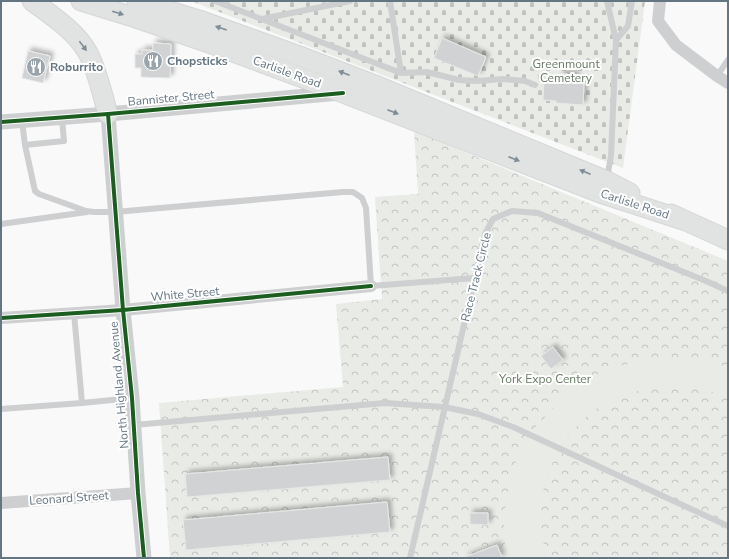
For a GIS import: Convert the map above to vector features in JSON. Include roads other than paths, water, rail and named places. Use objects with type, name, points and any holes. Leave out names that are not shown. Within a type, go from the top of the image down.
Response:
[{"type":"main road","points":[[32,1],[56,18],[88,52],[98,77],[108,114]]},
{"type":"main road","name":"Carlisle Road","points":[[81,1],[209,43],[343,93],[600,193],[683,220]]},
{"type":"main road","name":"Carlisle Road","points":[[137,1],[199,20],[302,56],[375,85],[607,181],[683,220]]},
{"type":"main road","points":[[343,93],[361,91],[378,93],[457,119]]},
{"type":"main road","points":[[683,220],[728,240]]},
{"type":"street","points":[[660,1],[658,21],[676,45],[728,83]]},
{"type":"street","name":"Bannister Street","points":[[1,122],[343,93]]},
{"type":"street","name":"North Highland Avenue","points":[[108,114],[144,558]]},
{"type":"street","name":"White Street","points":[[1,318],[123,310],[371,286]]},
{"type":"street","name":"Leonard Street","points":[[1,503],[138,493]]},
{"type":"lane","points":[[215,1],[401,73],[427,72],[459,80],[477,81],[503,79],[525,81],[535,85]]},
{"type":"lane","points":[[262,19],[350,1]]},
{"type":"lane","points":[[390,1],[401,73]]},
{"type":"lane","points":[[607,1],[616,40],[611,156],[607,181]]},
{"type":"lane","points":[[616,40],[628,26],[632,1]]},
{"type":"lane","points":[[717,76],[728,60]]},
{"type":"lane","points":[[25,145],[64,141],[62,118]]},
{"type":"lane","points":[[22,121],[25,145],[35,191],[39,194],[90,211]]},
{"type":"lane","points":[[1,224],[90,211],[115,212],[353,192],[362,198],[366,208],[371,286],[474,278]]},
{"type":"lane","name":"Race Track Circle","points":[[410,558],[474,278],[485,234],[493,219],[512,211],[538,213],[728,291]]},
{"type":"lane","points":[[74,313],[82,403]]},
{"type":"lane","points":[[1,409],[132,398]]},
{"type":"lane","points":[[133,425],[385,403],[444,407],[478,414],[513,427],[728,526]]},
{"type":"place","name":"Chopsticks","points":[[153,61]]},
{"type":"place","name":"Roburrito","points":[[36,67]]},
{"type":"park label","name":"Greenmount Cemetery","points":[[566,71]]},
{"type":"park label","name":"York Expo Center","points":[[545,379]]}]
